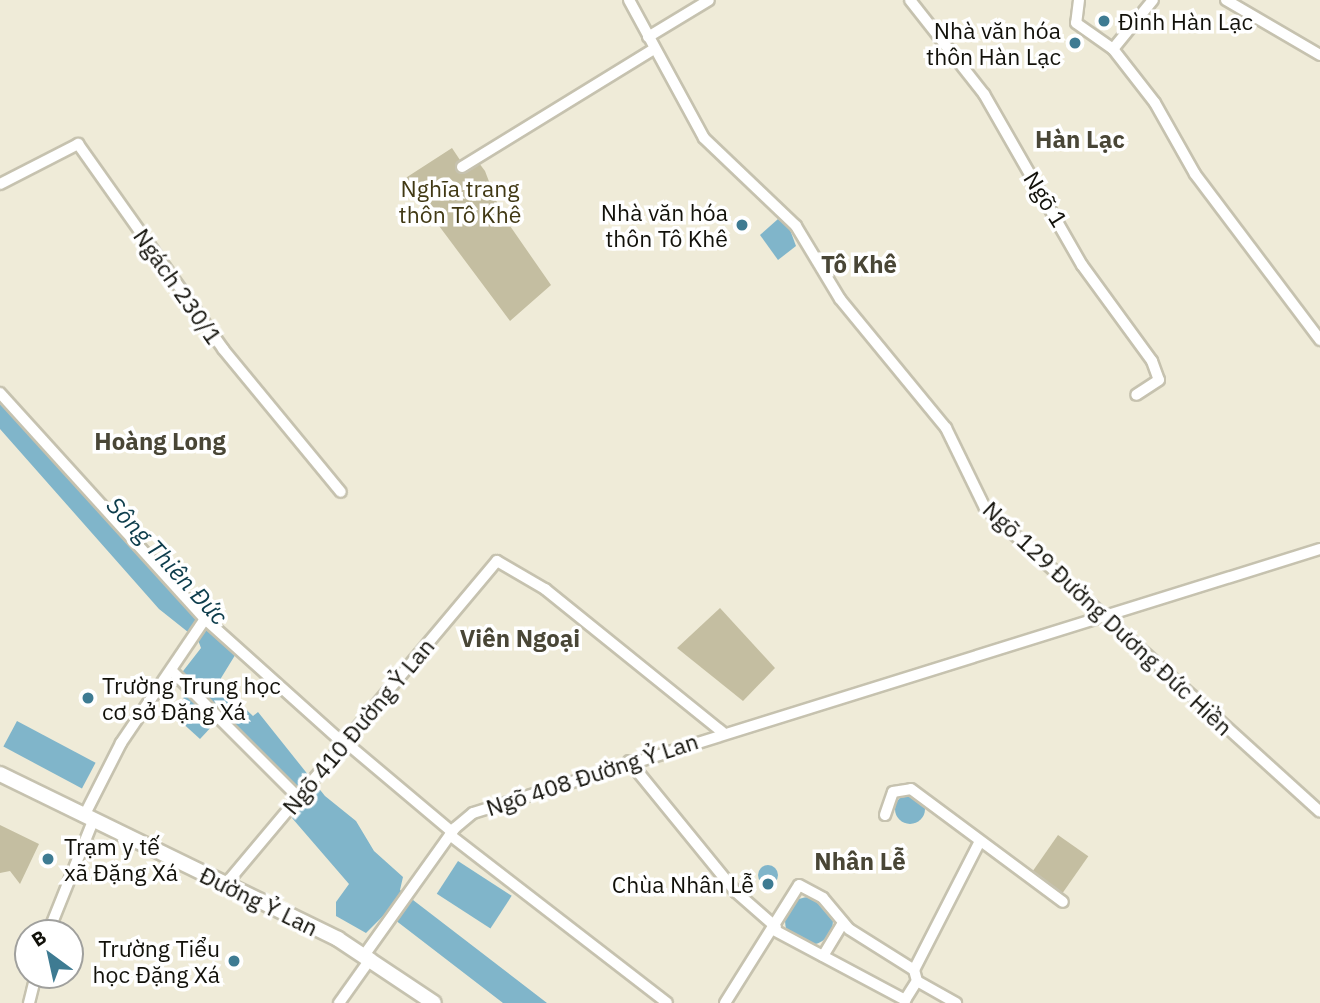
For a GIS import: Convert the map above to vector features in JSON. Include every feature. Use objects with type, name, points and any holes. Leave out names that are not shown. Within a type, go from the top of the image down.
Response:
[{"type":"main road","name":"Đường Ỷ Lan","points":[[0,774],[368,956],[425,1000]]},
{"type":"street","name":"Ngõ 129 Đường Dương Đức Hiền","points":[[629,0],[652,50],[708,144],[796,226],[840,299],[925,397],[959,450],[985,508],[1320,813]]},
{"type":"street","points":[[648,37],[709,0]]},
{"type":"street","name":"Ngõ 1","points":[[910,0],[984,94],[1084,267],[1152,361],[1158,380],[1136,395]]},
{"type":"street","points":[[1079,0],[1074,20],[1112,49],[1160,111],[1200,180],[1320,340]]},
{"type":"street","points":[[1112,49],[1153,0]]},
{"type":"street","points":[[1226,0],[1320,55]]},
{"type":"street","points":[[462,167],[652,50]]},
{"type":"street","name":"Ngách 230/1","points":[[0,184],[78,144],[223,349],[341,492]]},
{"type":"street","points":[[0,393],[205,619],[343,744],[450,835],[667,1003]]},
{"type":"street","name":"Ngõ 408 Đường Ỷ Lan","points":[[340,1003],[382,930],[450,835],[480,810],[722,732],[1320,549]]},
{"type":"street","name":"Ngõ 410 Đường Ỷ Lan","points":[[225,885],[500,560],[722,732]]},
{"type":"street","points":[[53,919],[89,818],[121,743],[205,619]]},
{"type":"street","points":[[171,670],[299,798]]},
{"type":"street","points":[[629,761],[736,892],[775,928],[905,1000],[979,843]]},
{"type":"street","points":[[885,815],[893,792],[907,788],[1063,902]]},
{"type":"street","points":[[725,1003],[775,928],[799,885],[823,898],[843,923],[956,1003]]},
{"type":"street","points":[[823,956],[843,923]]},
{"type":"green space","name":"Nghĩa trang thôn Tô Khê","points":[[452,148],[464,166],[476,159],[485,171],[501,213],[551,285],[510,321],[404,179]]},
{"type":"green space","points":[[720,608],[775,668],[743,701],[677,648]]},
{"type":"green space","points":[[0,825],[39,844],[20,884],[10,871],[0,873]]},
{"type":"green space","points":[[1058,835],[1088,856],[1060,897],[1029,876]]},
{"type":"water","points":[[778,219],[789,227],[796,246],[778,260],[760,235]]},
{"type":"water","points":[[0,398],[193,616],[237,652],[218,683],[253,716],[258,712],[325,796],[356,821],[374,851],[403,877],[400,890],[547,1003],[503,1003],[386,913],[366,933],[336,916],[336,902],[349,884],[292,818],[306,802],[180,675],[201,648],[198,640],[159,609],[0,429]]},
{"type":"water","points":[[185,692],[214,724],[200,739],[178,719]]},
{"type":"water","points":[[17,721],[96,763],[82,788],[3,747]]},
{"type":"water","points":[[910,794],[921,798],[925,809],[921,820],[910,824],[899,820],[895,809],[899,798]]},
{"type":"water","points":[[458,861],[512,896],[490,929],[437,894]]},
{"type":"water","points":[[768,865],[775,868],[778,875],[775,882],[768,885],[761,882],[758,875],[761,868]]},
{"type":"water","points":[[809,897],[818,898],[826,904],[832,912],[832,930],[826,938],[818,944],[809,945],[800,944],[792,938],[786,930],[785,921],[786,912],[792,904],[800,898]]},
{"type":"place","name":"Đình Hàn Lạc","points":[[1104,21]]},
{"type":"place","name":"Nhà văn hóa thôn Hàn Lạc","points":[[1075,43]]},
{"type":"place","name":"Nhà văn hóa thôn Tô Khê","points":[[742,225]]},
{"type":"place","name":"Trường Trung học cơ sở Đặng Xá","points":[[88,698]]},
{"type":"place","name":"Trạm y tế xã Đặng Xá","points":[[48,859]]},
{"type":"place","name":"Chùa Nhân Lễ","points":[[768,884]]},
{"type":"place","name":"Trường Tiểu học Đặng Xá","points":[[234,961]]},
{"type":"district","name":"Hàn Lạc","points":[[1080,140]]},
{"type":"district","name":"Tô Khê","points":[[859,265]]},
{"type":"district","name":"Hoàng Long","points":[[160,442]]},
{"type":"district","name":"Viên Ngoại","points":[[520,639]]},
{"type":"district","name":"Nhân Lễ","points":[[860,862]]},
{"type":"water label","name":"Sông Thiên Đức","points":[[167,561]]}]
